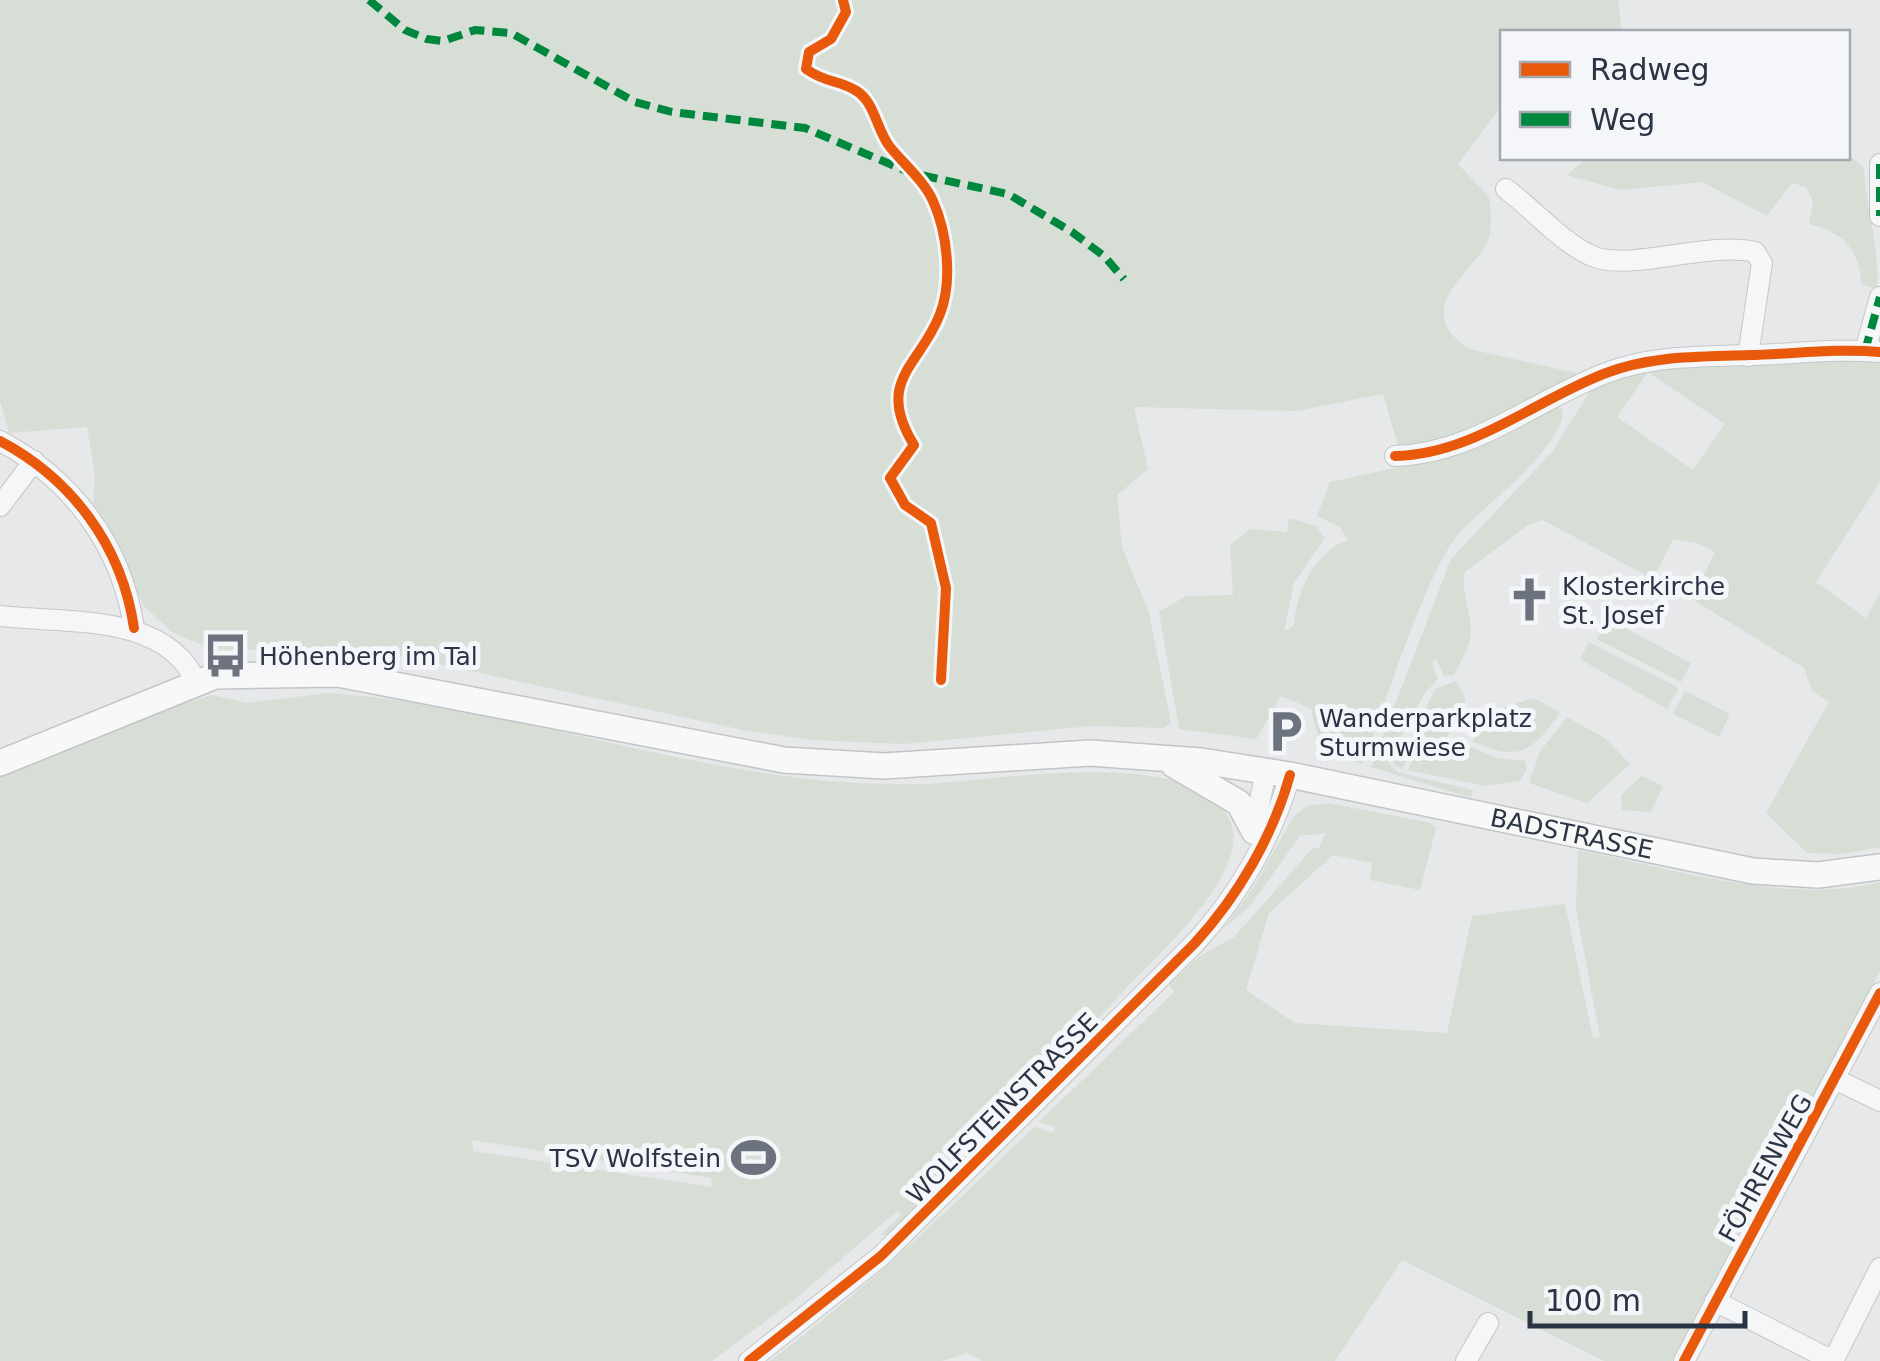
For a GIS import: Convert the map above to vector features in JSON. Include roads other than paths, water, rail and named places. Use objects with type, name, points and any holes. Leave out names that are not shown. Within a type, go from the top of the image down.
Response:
[{"type":"main road","points":[[0,763],[229,674],[376,679],[748,755],[833,765],[1090,753],[1140,755],[1210,783],[1239,803],[1253,844]]},
{"type":"main road","name":"BADSTRASSE","points":[[1140,755],[1278,773],[1754,871],[1818,875],[1880,868]]},
{"type":"street","points":[[1880,164],[1880,216]]},
{"type":"street","points":[[1506,189],[1582,250],[1602,258],[1729,250],[1755,252],[1762,263],[1748,356]]},
{"type":"street","points":[[1395,456],[1421,456],[1460,444],[1560,393],[1630,364],[1676,357],[1872,352],[1880,298]]},
{"type":"street","points":[[0,441],[34,461],[71,491],[90,515],[125,590],[134,628]]},
{"type":"street","points":[[0,506],[34,461]]},
{"type":"street","points":[[0,616],[134,628],[178,653],[197,684]]},
{"type":"street","name":"WOLFSTEINSTRASSE","points":[[749,1361],[859,1276],[999,1143],[1208,928],[1253,844],[1276,820],[1278,773]]},
{"type":"street","name":"FÖHRENWEG","points":[[1684,1361],[1880,994]]},
{"type":"street","points":[[1836,1079],[1880,1101]]},
{"type":"street","points":[[1715,1301],[1834,1361],[1880,1268]]},
{"type":"street","points":[[1466,1361],[1488,1324]]},
{"type":"place","name":"Klosterkirche St. Josef","points":[[1529,600]]},
{"type":"place","name":"Höhenberg im Tal","points":[[226,656]]},
{"type":"place","name":"Wanderparkplatz Sturmwiese","points":[[1286,732]]},
{"type":"place","name":"TSV Wolfstein","points":[[754,1158]]}]
